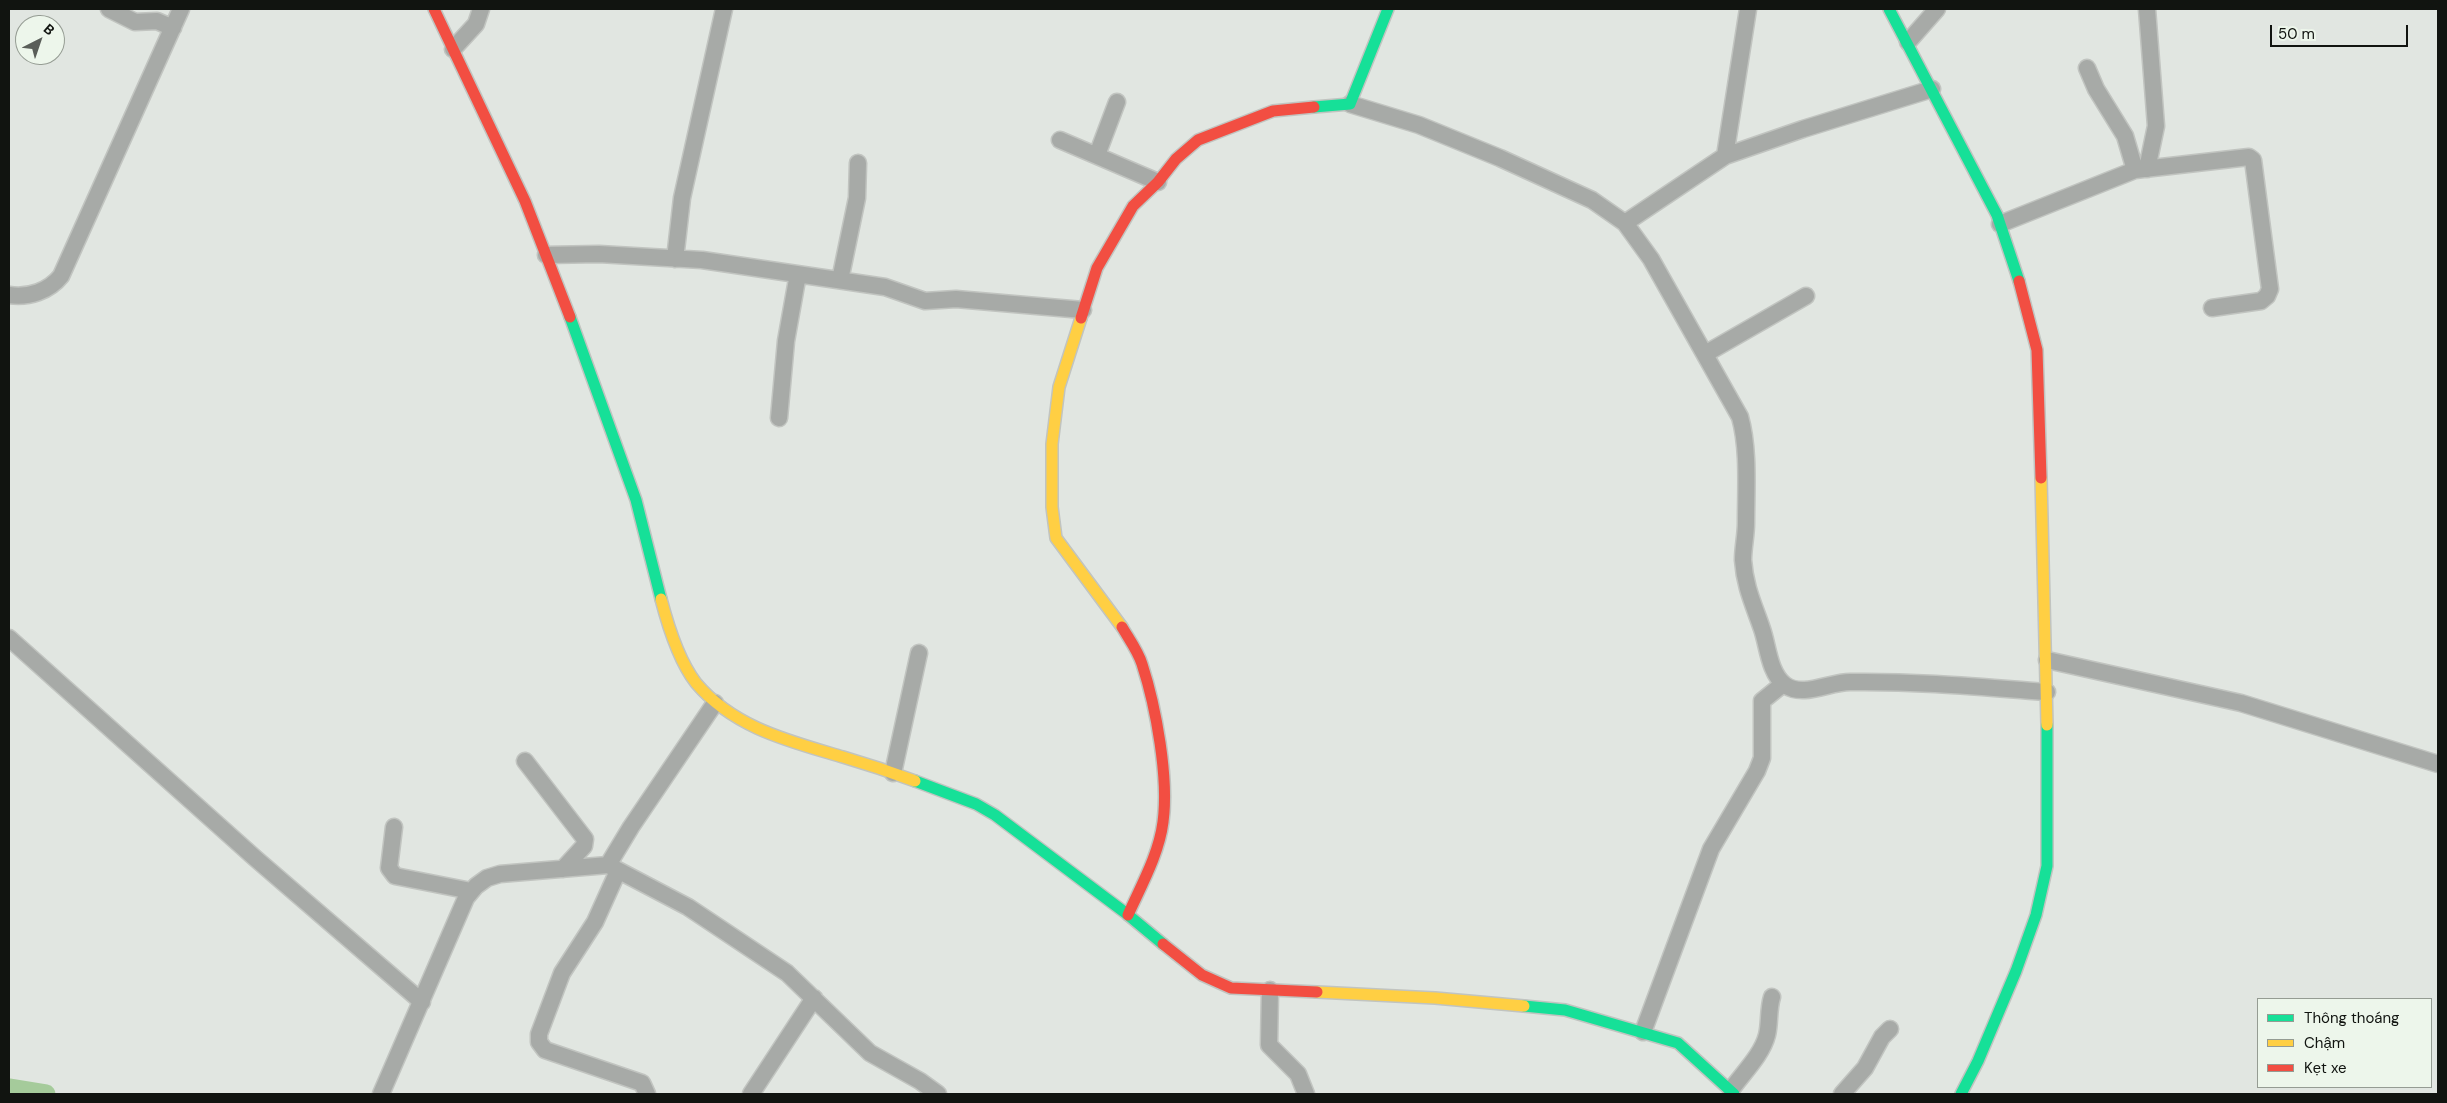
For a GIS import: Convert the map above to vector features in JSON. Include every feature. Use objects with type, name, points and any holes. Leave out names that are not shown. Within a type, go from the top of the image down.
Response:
[{"type":"street","points":[[109,9],[135,22],[157,21],[173,28]]},
{"type":"street","points":[[9,295],[17,296],[44,290],[54,284],[61,276],[182,9]]},
{"type":"street","points":[[434,9],[525,201],[594,378],[636,500],[670,632],[695,680],[715,703],[740,720],[776,737],[893,773],[976,804],[1128,914],[1200,975],[1215,983],[1231,988],[1435,998],[1565,1010],[1678,1044],[1697,1058],[1732,1092],[1767,1035],[1768,1012],[1772,997]]},
{"type":"street","points":[[453,49],[476,24],[481,9]]},
{"type":"street","points":[[675,259],[682,198],[724,9]]},
{"type":"street","points":[[1350,104],[1388,9]]},
{"type":"street","points":[[1724,156],[1748,9]]},
{"type":"street","points":[[1889,9],[1985,190],[2000,224],[2026,303],[2037,350],[2047,660],[2047,866],[2036,916],[2016,971],[1978,1061],[1961,1094]]},
{"type":"street","points":[[1908,42],[1937,9]]},
{"type":"street","points":[[2141,169],[2156,126],[2147,9]]},
{"type":"street","points":[[2087,68],[2096,90],[2125,136],[2141,169]]},
{"type":"street","points":[[1625,223],[1724,156],[1803,129],[1932,90]]},
{"type":"street","points":[[1097,155],[1117,102]]},
{"type":"street","points":[[1128,914],[1153,857],[1163,823],[1164,790],[1158,726],[1142,662],[1119,622],[1074,565],[1056,538],[1052,507],[1052,444],[1059,387],[1097,268],[1133,206],[1158,182],[1176,159],[1198,140],[1273,110],[1350,104],[1419,125],[1500,158],[1592,200],[1625,223],[1651,260],[1740,417],[1744,430],[1746,524],[1743,561],[1750,601],[1762,629],[1773,669],[1783,684],[1797,691],[1846,682],[1910,681],[2047,692]]},
{"type":"street","points":[[1060,140],[1158,182]]},
{"type":"street","points":[[2000,224],[2141,169],[2249,157],[2253,160],[2270,289],[2267,296],[2261,301],[2212,308]]},
{"type":"street","points":[[840,280],[857,198],[858,163]]},
{"type":"street","points":[[546,255],[599,254],[702,260],[885,287],[925,301],[956,300],[1083,310]]},
{"type":"street","points":[[779,418],[786,341],[798,274]]},
{"type":"street","points":[[1705,354],[1806,296]]},
{"type":"street","points":[[9,638],[254,858],[422,1002]]},
{"type":"street","points":[[893,773],[919,653]]},
{"type":"street","points":[[2047,660],[2241,703],[2438,764]]},
{"type":"street","points":[[1643,1032],[1712,848],[1757,771],[1762,758],[1762,701],[1783,684]]},
{"type":"street","points":[[647,1094],[642,1083],[545,1050],[539,1042],[539,1034],[562,973],[594,922],[613,868],[631,827],[715,703]]},
{"type":"street","points":[[525,761],[585,839],[584,846],[563,869]]},
{"type":"street","points":[[394,828],[390,868],[395,876],[471,891]]},
{"type":"street","points":[[381,1094],[422,1002],[457,915],[471,891],[487,878],[500,874],[563,869],[613,868],[688,907],[787,973],[870,1053],[920,1081],[938,1094]]},
{"type":"street","points":[[1270,990],[1269,1045],[1298,1074],[1306,1094]]},
{"type":"street","points":[[751,1094],[814,998]]},
{"type":"street","points":[[1842,1094],[1864,1068],[1882,1037],[1890,1029]]},
{"type":"waterway","points":[[9,1088],[46,1094]]},
{"type":"traffic: fast","points":[[1314,107],[1350,104],[1388,9]]},
{"type":"traffic: fast","points":[[1889,9],[1997,215],[2019,281]]},
{"type":"traffic: fast","points":[[570,317],[636,500],[661,599]]},
{"type":"traffic: fast","points":[[1961,1094],[1978,1061],[2016,971],[2036,915],[2047,866],[2047,725]]},
{"type":"traffic: fast","points":[[915,781],[976,804],[995,815],[1127,914],[1163,944]]},
{"type":"traffic: fast","points":[[1524,1006],[1565,1010],[1678,1043],[1734,1094]]},
{"type":"traffic: slow","points":[[1081,318],[1059,387],[1052,444],[1052,507],[1056,538],[1122,627]]},
{"type":"traffic: slow","points":[[2041,478],[2047,725]]},
{"type":"traffic: slow","points":[[661,599],[684,664],[696,683],[727,711],[764,731],[915,781]]},
{"type":"traffic: slow","points":[[1317,992],[1435,998],[1524,1006]]},
{"type":"traffic: jam","points":[[434,9],[525,201],[570,317]]},
{"type":"traffic: jam","points":[[1081,318],[1097,268],[1133,206],[1158,182],[1176,159],[1198,140],[1273,111],[1314,107]]},
{"type":"traffic: jam","points":[[2019,281],[2037,350],[2041,478]]},
{"type":"traffic: jam","points":[[1122,627],[1138,654],[1147,681],[1160,743],[1164,785],[1163,822],[1158,846],[1128,915]]},
{"type":"traffic: jam","points":[[1163,944],[1202,975],[1231,988],[1317,992]]}]
